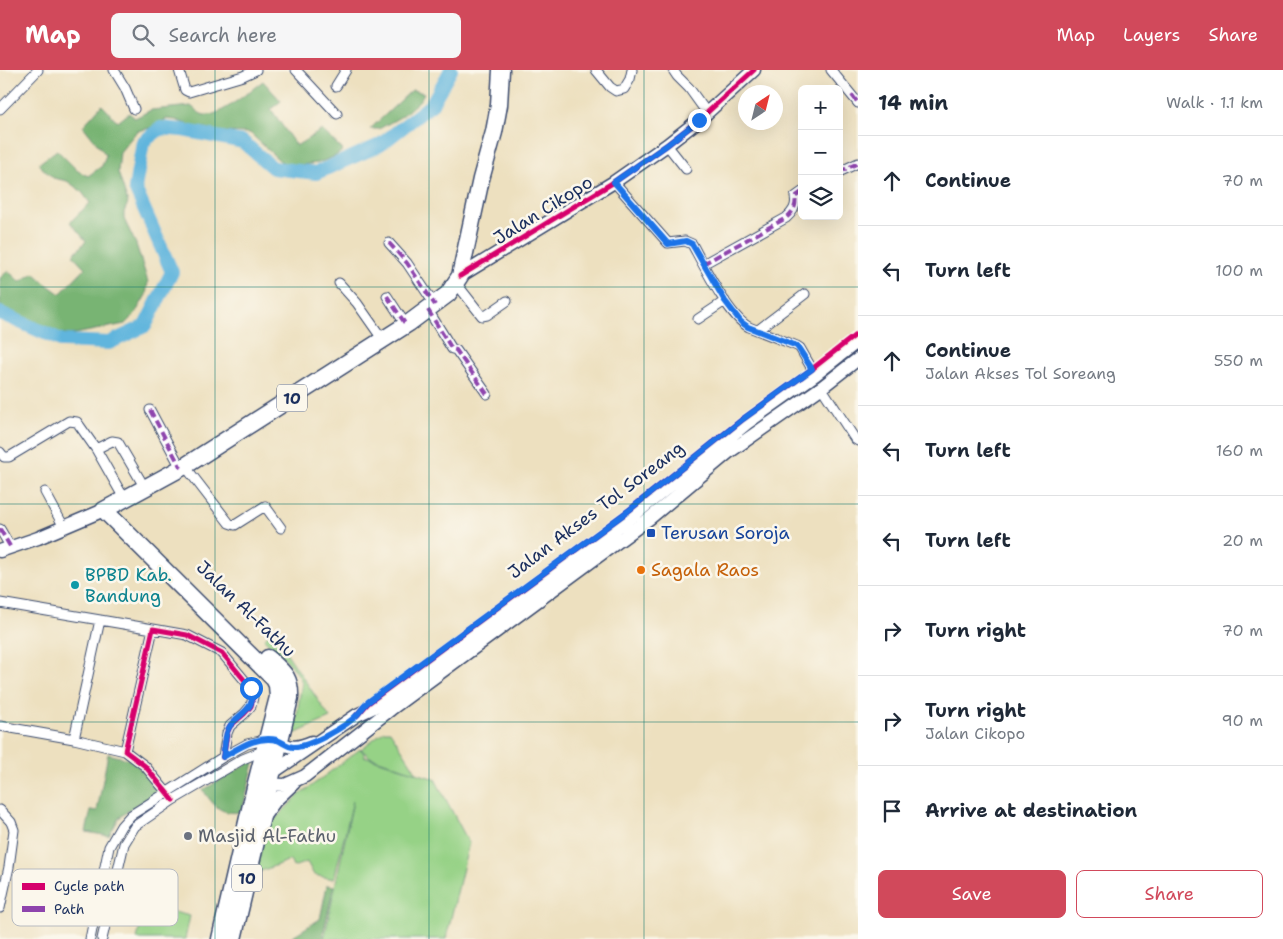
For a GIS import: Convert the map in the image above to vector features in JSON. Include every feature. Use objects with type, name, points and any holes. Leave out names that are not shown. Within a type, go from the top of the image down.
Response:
[{"type":"highway","points":[[458,280],[481,179],[494,132],[499,105],[501,70]]},
{"type":"highway","name":"10","points":[[114,505],[183,467],[383,340],[448,294],[458,280]]},
{"type":"highway","name":"Jalan Al-Fathu","points":[[114,505],[195,594],[287,677],[291,686],[290,698],[272,744],[258,826],[228,934]]},
{"type":"highway","name":"Jalan Al-Fathu","points":[[228,934],[265,780]]},
{"type":"main road","name":"Jalan Cikopo","points":[[458,280],[614,182],[667,145],[707,113],[754,70]]},
{"type":"main road","name":"Jalan Akses Tol Soreang","points":[[357,715],[368,702],[628,511],[858,333]]},
{"type":"main road","name":"Jalan Akses Tol Soreang","points":[[258,826],[275,802],[296,781],[577,565],[745,421],[816,374],[858,341]]},
{"type":"main road","name":"Jalan Akses Tol Soreang","points":[[367,728],[376,727],[381,724],[489,646],[655,521],[752,435],[822,388],[858,359]]},
{"type":"main road","name":"Jalan Akses Tol Soreang","points":[[265,780],[357,715],[374,707],[577,565],[650,518],[724,460],[825,393],[858,367]]},
{"type":"main road","points":[[6,549],[64,527],[114,505]]},
{"type":"main road","points":[[272,744],[295,747],[325,738]]},
{"type":"main road","name":"Jalan Akses Tol Soreang","points":[[265,780],[285,785],[296,781]]},
{"type":"street","points":[[1,107],[38,70]]},
{"type":"street","points":[[114,70],[125,88],[134,109]]},
{"type":"street","points":[[179,70],[185,90],[189,92],[244,76],[256,70]]},
{"type":"street","points":[[296,70],[337,114]]},
{"type":"street","points":[[336,86],[346,70]]},
{"type":"street","points":[[596,70],[610,88],[616,91],[624,89],[630,79],[632,70]]},
{"type":"street","points":[[673,70],[707,113]]},
{"type":"street","points":[[832,70],[858,103]]},
{"type":"street","points":[[667,145],[686,169]]},
{"type":"street","points":[[843,170],[858,163]]},
{"type":"street","points":[[614,182],[668,244],[689,242],[692,244],[725,301],[741,322],[797,346],[812,369]]},
{"type":"street","points":[[703,264],[786,218],[794,209],[795,197],[798,195]]},
{"type":"street","points":[[389,243],[407,263],[452,349],[456,350],[487,394]]},
{"type":"street","points":[[458,280],[482,316],[488,315],[507,301]]},
{"type":"street","points":[[339,283],[357,303],[383,340]]},
{"type":"street","points":[[758,330],[805,294]]},
{"type":"street","points":[[387,296],[406,324]]},
{"type":"street","points":[[698,319],[725,301]]},
{"type":"street","points":[[825,393],[858,441]]},
{"type":"street","points":[[150,410],[183,467],[229,523],[236,525],[264,506],[281,528]]},
{"type":"street","points":[[0,452],[4,457],[9,457],[69,421],[77,422],[96,449],[114,505]]},
{"type":"street","points":[[96,449],[112,441],[118,442],[145,488]]},
{"type":"street","points":[[45,492],[64,527]]},
{"type":"street","points":[[0,530],[6,549]]},
{"type":"street","points":[[0,603],[187,635],[222,652],[251,688],[253,697],[250,706],[244,714],[230,726],[226,733],[223,757]]},
{"type":"street","points":[[74,739],[100,620]]},
{"type":"street","points":[[125,751],[152,629]]},
{"type":"street","points":[[0,726],[74,739],[125,751],[145,766],[173,800]]},
{"type":"street","points":[[103,869],[109,847],[116,833],[131,815],[247,744],[272,744]]},
{"type":"street","points":[[118,869],[124,844],[135,826],[173,800],[272,744]]},
{"type":"street","points":[[0,810],[11,822],[14,830],[9,867],[0,908]]},
{"type":"street","points":[[90,939],[92,926]]},
{"type":"street","points":[[102,939],[105,926]]},
{"type":"green space","points":[[263,81],[281,101],[271,109],[296,146],[322,130],[343,150],[336,156],[318,163],[290,166],[280,161],[250,133],[220,132],[166,119],[155,127],[137,131],[120,152],[118,172],[128,203],[124,212],[124,219],[136,244],[148,282],[146,295],[135,314],[125,324],[70,335],[49,331],[19,320],[0,310],[0,278],[8,271],[20,282],[34,273],[60,294],[85,268],[73,255],[86,241],[70,222],[90,203],[81,191],[67,181],[53,178],[38,164],[57,150],[78,171],[88,176],[102,166],[106,155],[83,126],[102,105],[118,122],[129,113],[135,118],[151,110],[191,106],[201,114],[208,115],[221,111]]},
{"type":"green space","points":[[412,90],[424,93],[420,100],[402,116],[379,129],[370,129]]},
{"type":"green space","points":[[272,631],[330,718],[294,734],[302,682],[290,664],[264,639]]},
{"type":"green space","points":[[384,731],[390,731],[417,773],[370,757],[361,749]]},
{"type":"green space","points":[[360,749],[364,756],[435,779],[469,843],[446,939],[324,939],[353,801],[334,879],[314,875],[307,862],[293,867],[290,860],[256,873],[268,826],[298,796]]},
{"type":"green space","points":[[108,754],[132,760],[162,791],[133,807],[119,818],[109,836],[86,832],[91,810],[97,811]]},
{"type":"green space","points":[[252,761],[254,763],[242,812],[223,811],[214,805],[203,790]]},
{"type":"green space","points":[[327,885],[334,886],[322,939],[288,939],[320,919]]},
{"type":"green space","points":[[178,913],[190,916],[185,939],[137,939],[140,926],[178,926]]},
{"type":"waterway","points":[[0,313],[63,341],[109,343],[145,326],[172,272],[135,188],[143,142],[161,128],[182,130],[243,142],[273,168],[316,173],[380,145],[431,105],[451,70]]},
{"type":"marked path","points":[[852,95],[858,103]]},
{"type":"marked path","points":[[843,170],[858,163]]},
{"type":"marked path","points":[[703,264],[786,218],[794,209],[795,197],[798,195]]},
{"type":"marked path","points":[[389,243],[407,263],[435,305]]},
{"type":"marked path","points":[[387,296],[406,325]]},
{"type":"marked path","points":[[428,310],[452,349],[456,350],[487,394]]},
{"type":"marked path","points":[[150,410],[181,468]]},
{"type":"marked path","points":[[0,529],[11,548]]},
{"type":"cycle path","points":[[460,276],[614,182],[667,145],[699,120],[754,70]]},
{"type":"cycle path","points":[[357,715],[368,703],[628,511],[743,419],[858,333]]},
{"type":"cycle path","points":[[173,800],[145,766],[125,751],[153,629],[187,635],[222,653],[251,688],[253,697],[251,706],[230,726],[223,757]]},
{"type":"place","name":"Terusan Soroja","points":[[651,533]]},
{"type":"place","name":"Sagala Raos","points":[[641,570]]},
{"type":"place","name":"BPBD Kab. Bandung","points":[[75,585]]},
{"type":"place","name":"Masjid Al-Fathu","points":[[188,836]]},
{"type":"route","points":[[251,688],[253,697],[250,706],[230,726],[226,733],[223,757],[247,744],[268,738],[280,740],[283,744],[295,747],[325,738],[357,715],[368,702],[628,511],[743,419],[812,369],[797,346],[744,325],[725,301],[692,244],[686,241],[668,244],[614,182],[699,120]]}]
